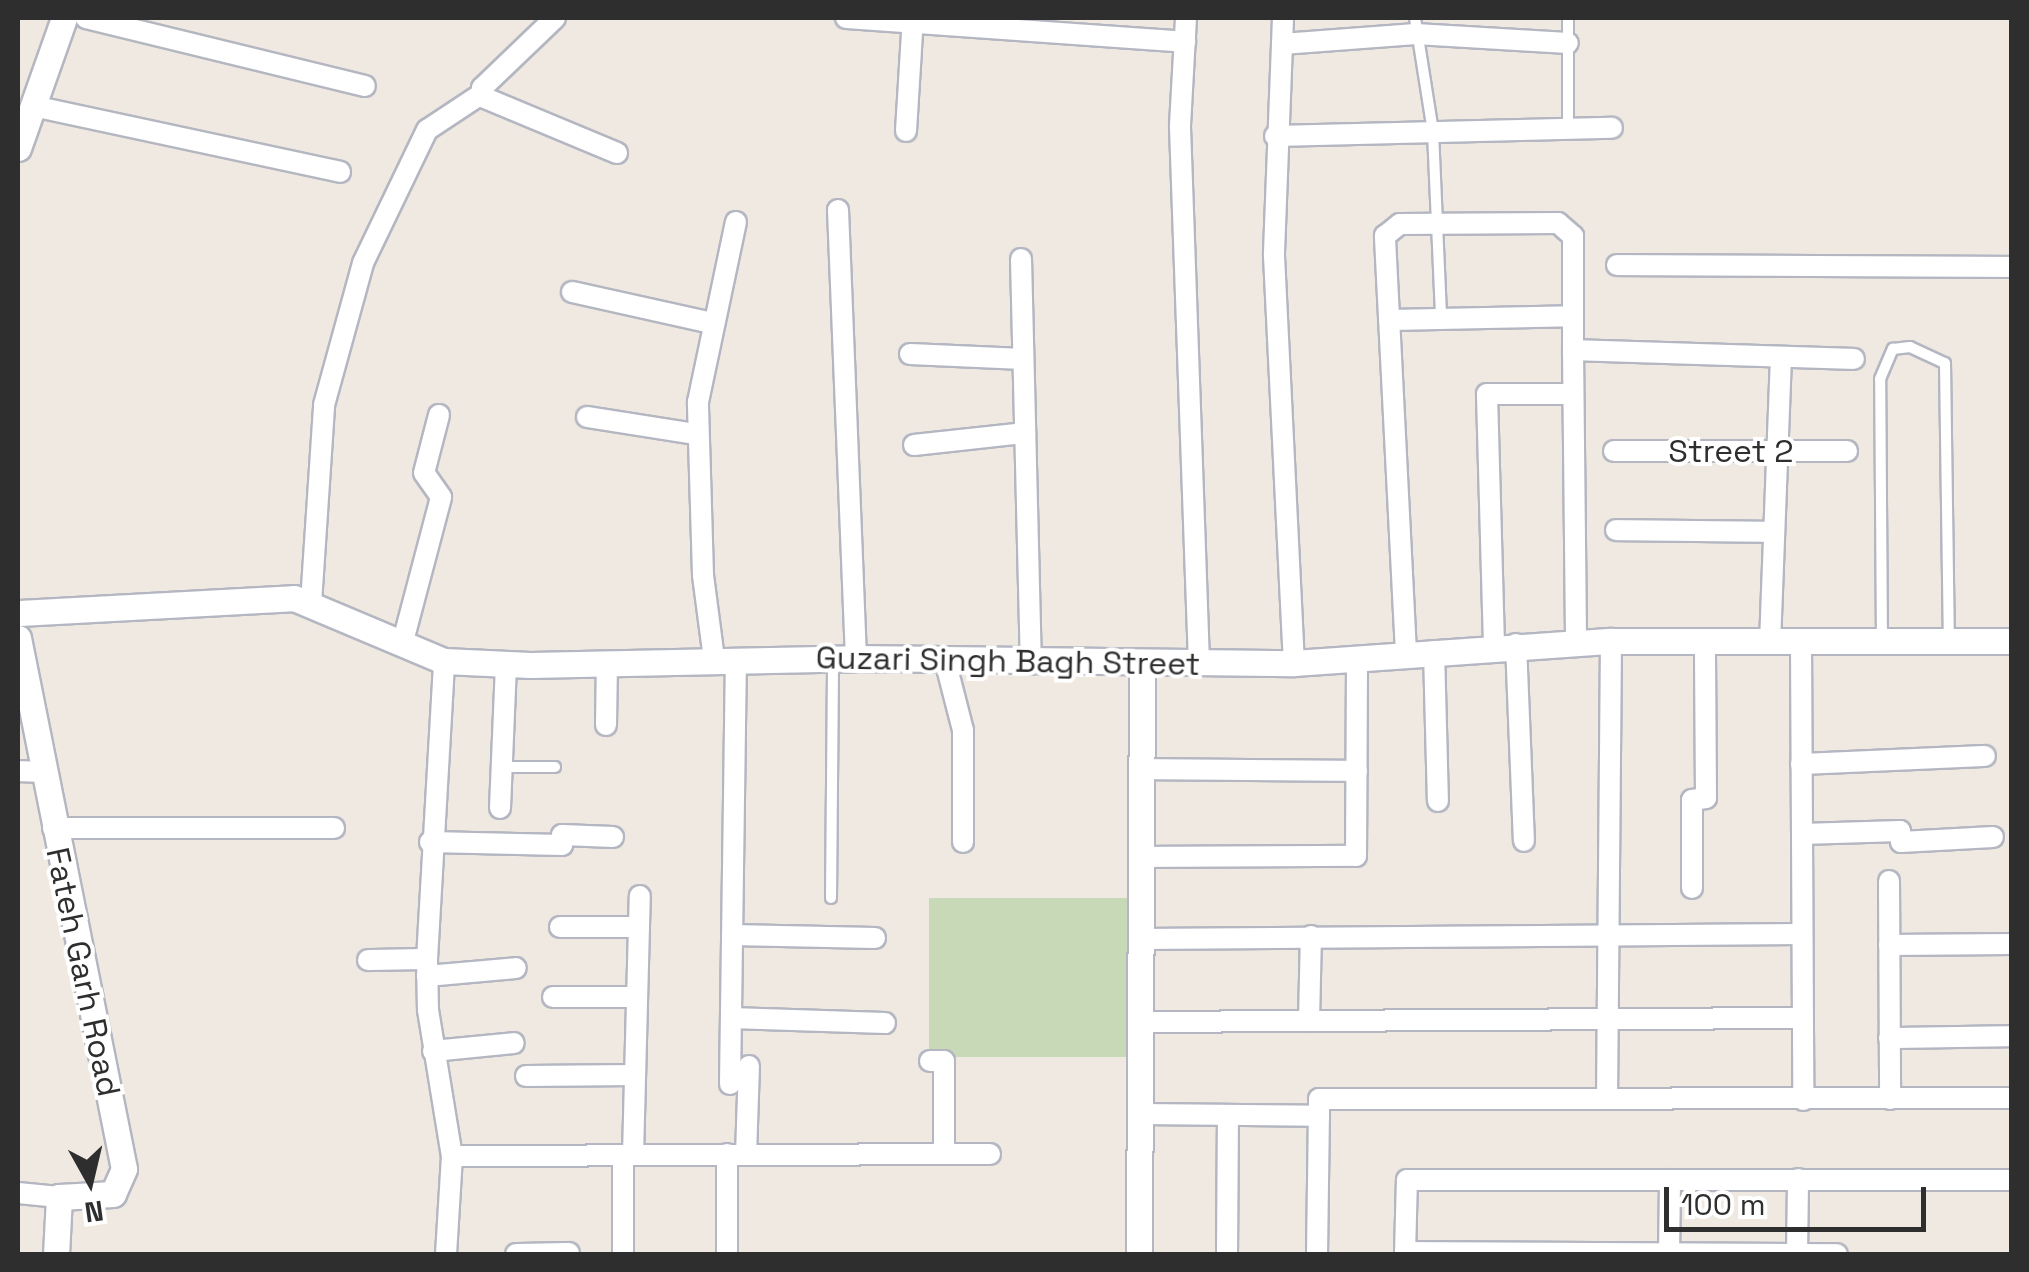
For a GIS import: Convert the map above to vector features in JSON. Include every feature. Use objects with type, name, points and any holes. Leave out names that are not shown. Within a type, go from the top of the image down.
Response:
[{"type":"street","points":[[18,148],[64,18]]},
{"type":"street","points":[[86,18],[365,86]]},
{"type":"street","points":[[311,603],[324,404],[358,278],[427,130],[484,92],[554,18]]},
{"type":"street","points":[[846,18],[1184,42]]},
{"type":"street","points":[[1186,18],[1180,127],[1199,663]]},
{"type":"street","points":[[1283,18],[1275,136],[1277,372],[1294,663]]},
{"type":"street","points":[[906,131],[913,21]]},
{"type":"street","points":[[1282,44],[1416,26],[1568,42]]},
{"type":"street","points":[[484,92],[617,152]]},
{"type":"street","points":[[33,106],[340,172]]},
{"type":"street","points":[[1275,136],[1612,128]]},
{"type":"street","points":[[838,210],[845,658]]},
{"type":"street","points":[[730,1084],[732,934],[725,659],[696,434],[712,323],[736,222]]},
{"type":"street","points":[[1406,653],[1385,236],[1400,224],[1558,222],[1573,236],[1576,642]]},
{"type":"street","points":[[1021,260],[1031,664]]},
{"type":"street","points":[[1617,265],[2012,267]]},
{"type":"street","points":[[572,292],[712,323]]},
{"type":"street","points":[[1389,320],[1573,316]]},
{"type":"street","points":[[1573,350],[1854,359]]},
{"type":"street","points":[[910,354],[1023,359]]},
{"type":"street","points":[[1770,643],[1781,357]]},
{"type":"street","points":[[1524,841],[1487,394],[1573,394]]},
{"type":"street","points":[[402,645],[440,497],[424,473],[440,415]]},
{"type":"street","points":[[587,418],[696,434]]},
{"type":"street","points":[[914,445],[1025,433]]},
{"type":"street","name":"Street 2","points":[[1614,450],[1847,452]]},
{"type":"street","points":[[1616,530],[1774,532]]},
{"type":"street","name":"Guzari Singh Bagh Street","points":[[18,613],[294,598],[444,661],[506,664],[845,658],[946,664],[1294,663],[1576,642],[2012,641]]},
{"type":"street","name":"Fateh Garh Road","points":[[18,638],[30,772],[53,828],[124,1176],[113,1194],[60,1198]]},
{"type":"street","points":[[1607,1100],[1611,641]]},
{"type":"street","points":[[1692,888],[1692,800],[1706,798],[1706,641]]},
{"type":"street","points":[[1801,644],[1803,1100]]},
{"type":"street","points":[[1434,651],[1438,800]]},
{"type":"street","points":[[1141,857],[1356,856],[1357,658]]},
{"type":"street","points":[[444,661],[430,842],[427,968],[433,1051],[452,1156],[446,1254]]},
{"type":"street","points":[[606,725],[607,662]]},
{"type":"street","points":[[1139,1254],[1142,662]]},
{"type":"street","points":[[500,808],[506,664]]},
{"type":"street","points":[[946,664],[962,730],[963,842]]},
{"type":"street","points":[[1801,764],[1985,756]]},
{"type":"street","points":[[1142,769],[1357,771]]},
{"type":"street","points":[[53,828],[334,828]]},
{"type":"street","points":[[1802,834],[1900,831],[1901,842],[1993,837]]},
{"type":"street","points":[[430,842],[562,846],[562,834],[613,837]]},
{"type":"street","points":[[1889,881],[1890,1099]]},
{"type":"street","points":[[624,1254],[640,896]]},
{"type":"street","points":[[560,927],[639,927]]},
{"type":"street","points":[[1141,939],[1611,932],[1802,934]]},
{"type":"street","points":[[732,934],[875,938]]},
{"type":"street","points":[[1309,1021],[1311,936]]},
{"type":"street","points":[[1889,945],[2012,944]]},
{"type":"street","points":[[368,960],[427,968],[516,968]]},
{"type":"street","points":[[554,998],[637,997]]},
{"type":"street","points":[[731,1018],[885,1023]]},
{"type":"street","points":[[1141,1022],[1802,1018]]},
{"type":"street","points":[[1890,1038],[2012,1036]]},
{"type":"street","points":[[433,1051],[514,1044]]},
{"type":"street","points":[[930,1061],[944,1061],[944,1154]]},
{"type":"street","points":[[727,1254],[748,1066]]},
{"type":"street","points":[[526,1076],[635,1075]]},
{"type":"street","points":[[1317,1254],[1319,1098],[2012,1098]]},
{"type":"street","points":[[1141,1114],[1319,1116]]},
{"type":"street","points":[[1227,1254],[1228,1115]]},
{"type":"street","points":[[452,1156],[990,1154]]},
{"type":"street","points":[[1796,1254],[1798,1178]]},
{"type":"street","points":[[1837,1254],[1405,1254],[1407,1180],[2012,1180]]},
{"type":"street","points":[[1669,1253],[1670,1180]]},
{"type":"street","points":[[18,1192],[60,1198],[56,1254]]},
{"type":"street","points":[[516,1254],[569,1253]]},
{"type":"lane","points":[[1568,18],[1568,129]]},
{"type":"lane","points":[[1416,26],[1433,132],[1441,319]]},
{"type":"lane","points":[[1882,643],[1880,379],[1892,349],[1910,346],[1945,363],[1949,642]]},
{"type":"lane","points":[[832,898],[845,658]]},
{"type":"lane","points":[[501,767],[556,767]]},
{"type":"green space","points":[[929,898],[1140,898],[1140,1057],[929,1057]]}]
